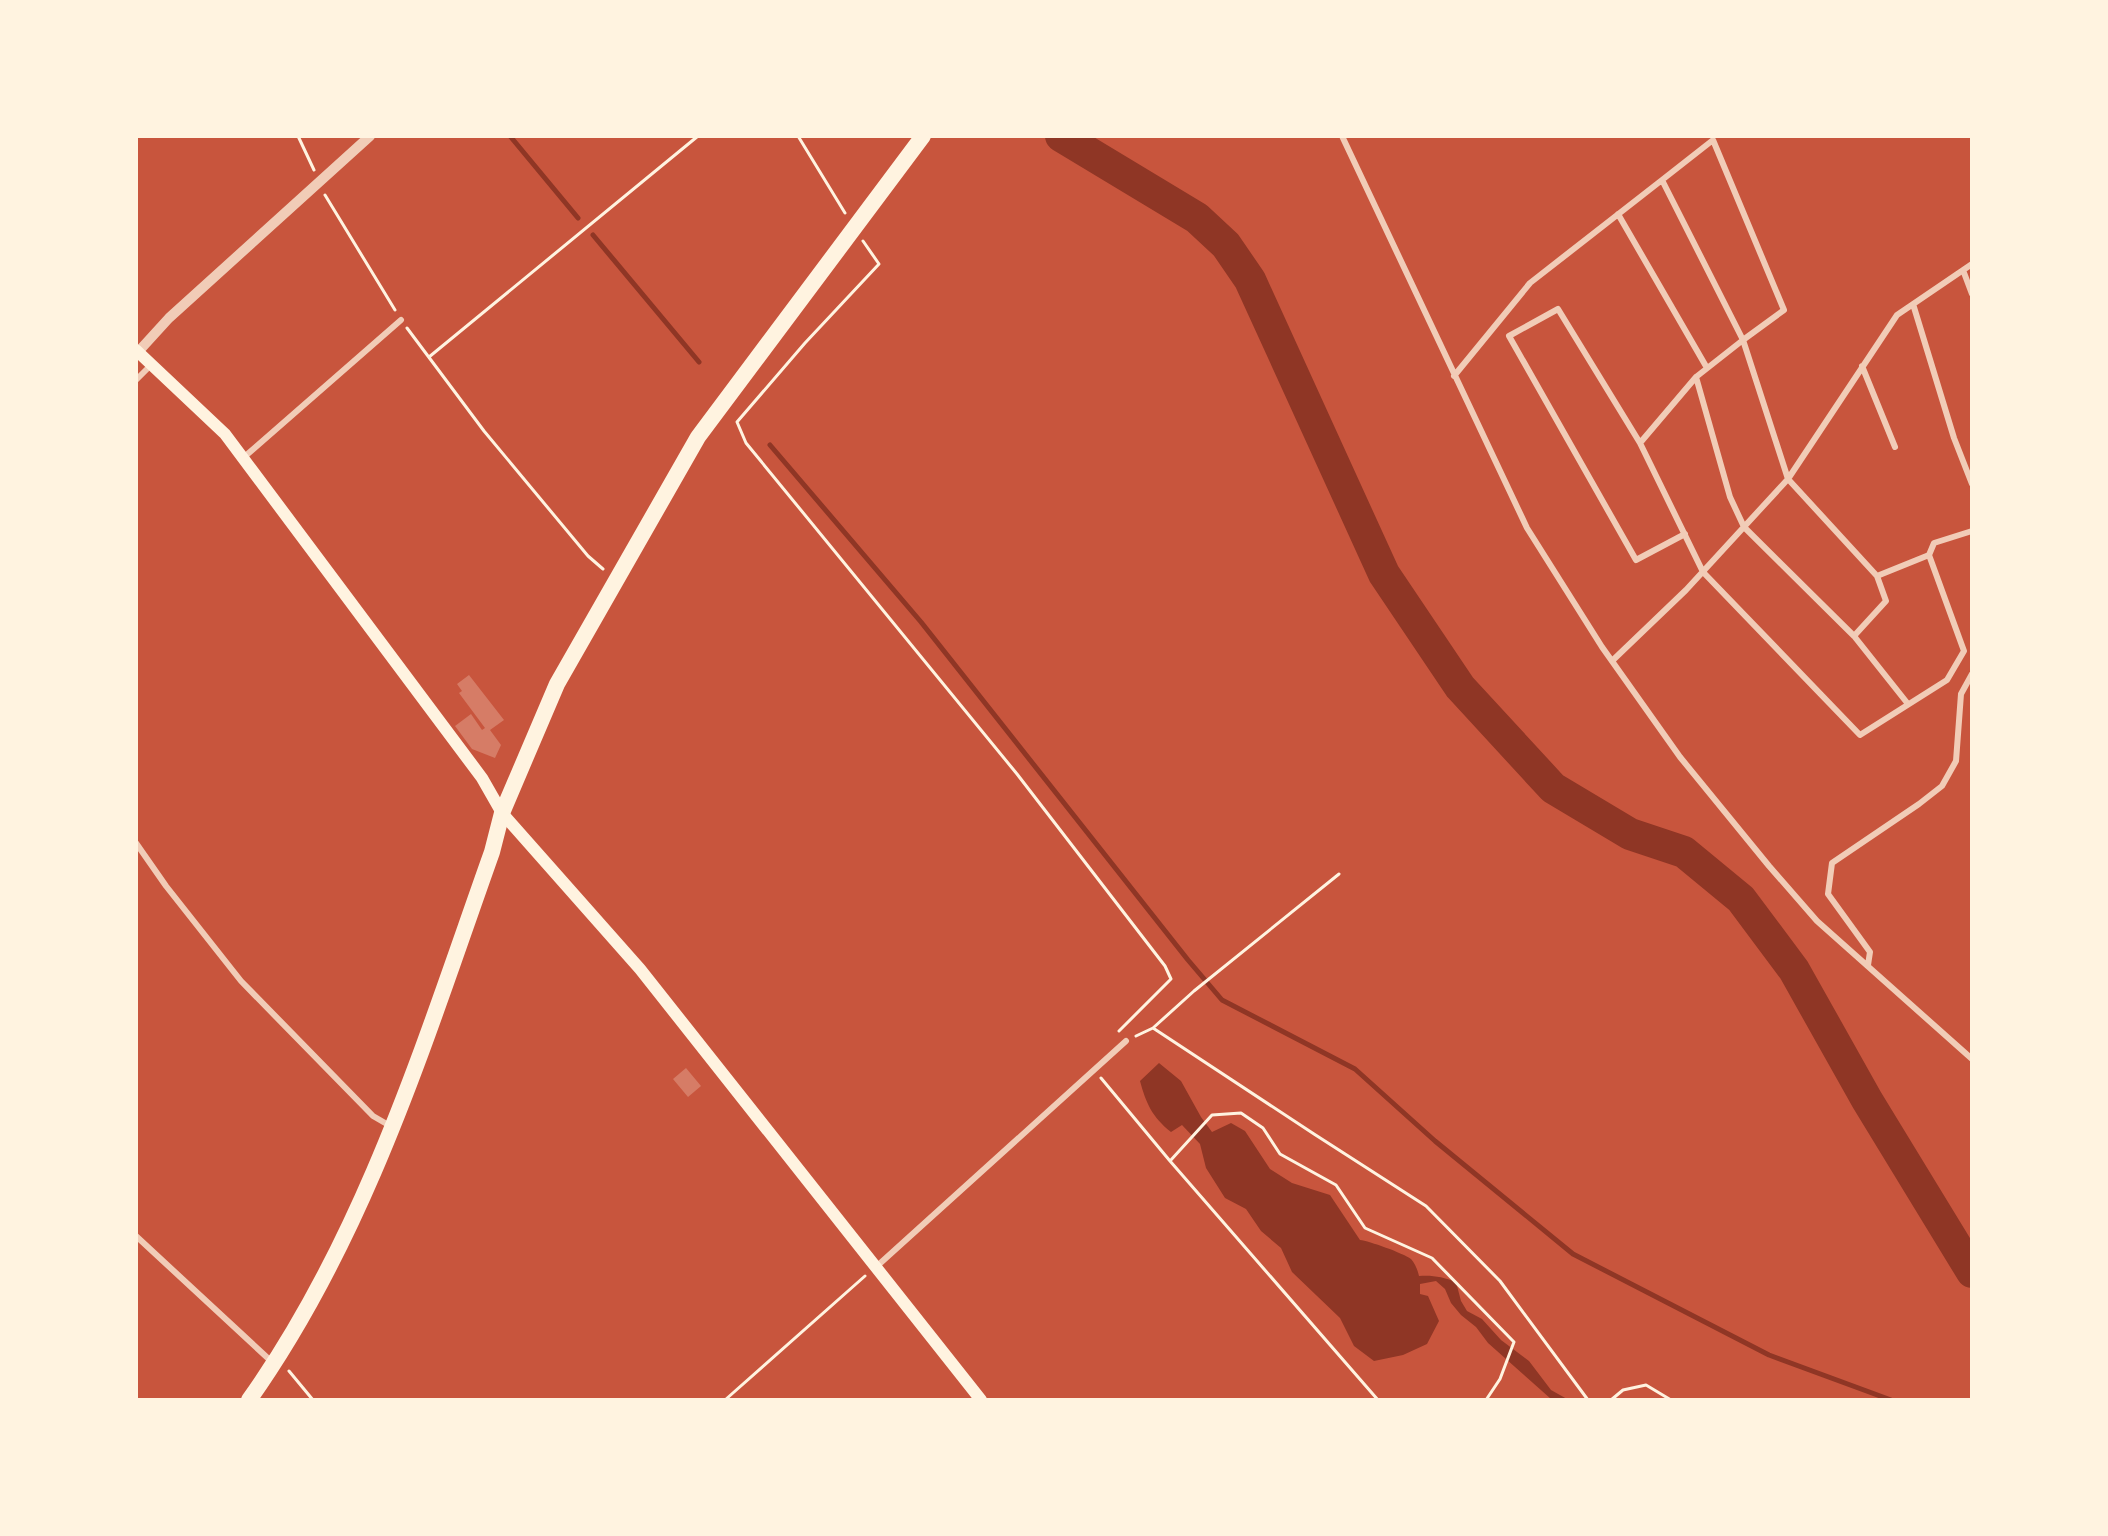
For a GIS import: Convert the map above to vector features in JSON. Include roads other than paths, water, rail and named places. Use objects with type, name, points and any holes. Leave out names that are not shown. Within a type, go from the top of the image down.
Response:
[{"type":"highway","points":[[249,1400],[276,1361],[332,1262],[393,1128],[492,852],[502,813],[557,684],[698,436],[923,136]]},
{"type":"main road","points":[[137,351],[225,434],[482,778],[502,813],[640,969],[981,1400]]},
{"type":"street","points":[[137,351],[169,318],[370,136]]},
{"type":"street","points":[[1342,136],[1527,528],[1612,661],[1680,756],[1817,921],[1971,1059]]},
{"type":"street","points":[[1454,376],[1530,283],[1714,138],[1784,310],[1696,377],[1640,443]]},
{"type":"street","points":[[1662,180],[1743,340],[1788,479],[1877,576],[1886,601],[1854,636]]},
{"type":"street","points":[[1618,214],[1707,368]]},
{"type":"street","points":[[1612,661],[1703,572],[1788,479],[1897,315],[1971,264]]},
{"type":"street","points":[[1963,270],[1971,294]]},
{"type":"street","points":[[1913,304],[1954,438],[1971,484]]},
{"type":"street","points":[[1685,534],[1636,560],[1509,336],[1558,309],[1640,443],[1685,534],[1703,572],[1860,735],[1947,680],[1964,651],[1929,555],[1934,543],[1971,531]]},
{"type":"street","points":[[243,458],[401,320]]},
{"type":"street","points":[[136,380],[152,364]]},
{"type":"street","points":[[1862,366],[1895,447]]},
{"type":"street","points":[[1696,377],[1730,497],[1744,527],[1854,636],[1908,704]]},
{"type":"street","points":[[1877,576],[1929,555]]},
{"type":"street","points":[[1868,965],[1870,952],[1828,894],[1832,863],[1942,786],[1956,761],[1961,694],[1971,674]]},
{"type":"street","points":[[136,843],[166,886],[241,981],[374,1116],[393,1128]]},
{"type":"street","points":[[876,1266],[1126,1041]]},
{"type":"street","points":[[136,1236],[276,1361]]},
{"type":"waterway","points":[[510,136],[578,218]]},
{"type":"waterway","points":[[1061,136],[1197,218],[1226,245],[1250,280],[1384,574],[1460,687],[1553,788],[1630,834],[1684,852],[1741,899],[1794,970],[1867,1100],[1972,1272]]},
{"type":"waterway","points":[[593,235],[699,362]]},
{"type":"waterway","points":[[770,445],[921,622],[1222,1000],[1355,1069],[1435,1141],[1573,1254],[1769,1355],[1891,1400]]}]
